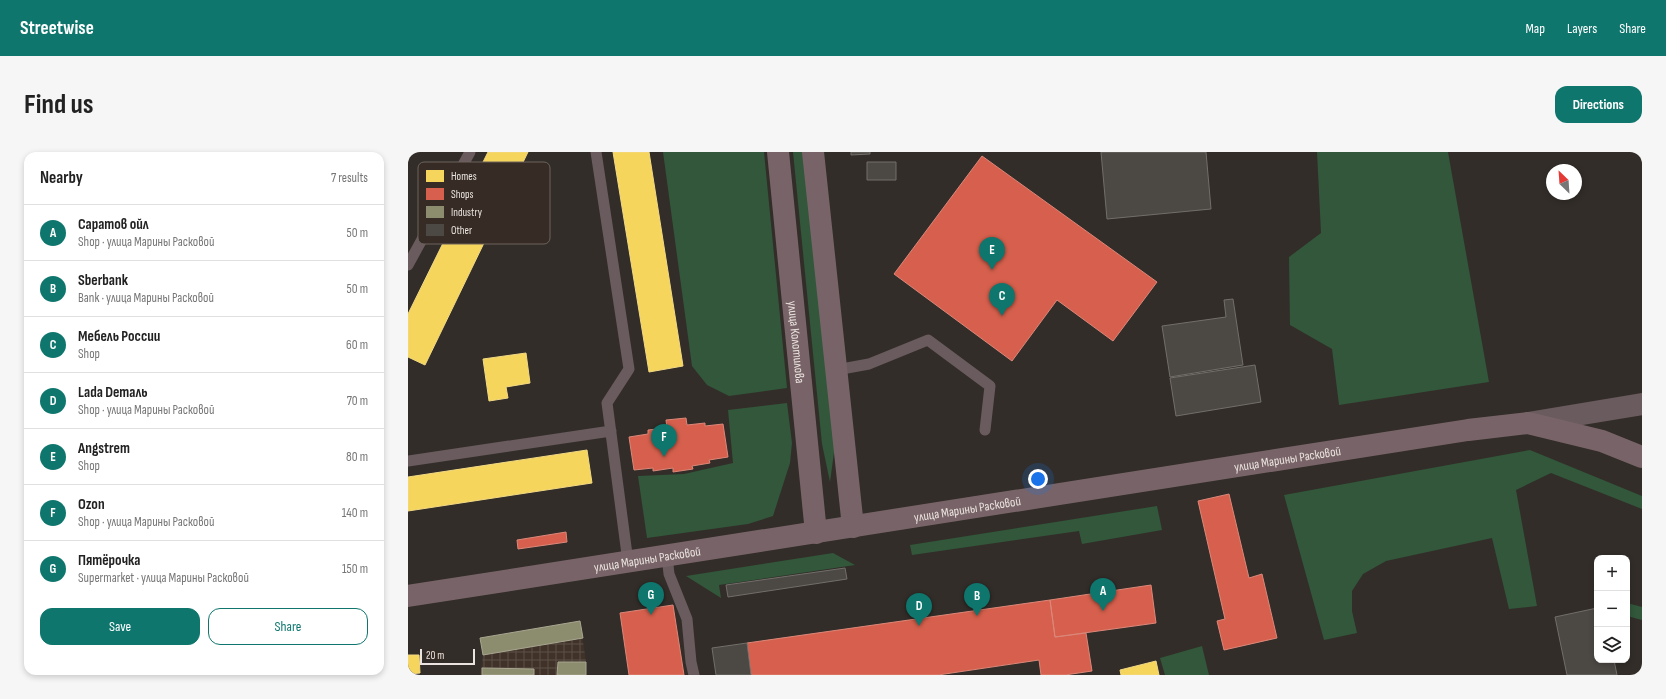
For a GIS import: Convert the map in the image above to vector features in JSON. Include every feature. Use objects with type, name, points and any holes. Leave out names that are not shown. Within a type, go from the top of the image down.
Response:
[{"type":"main road","name":"улица Колотилова","points":[[778,152],[816,533]]},
{"type":"main road","points":[[813,152],[853,527]]},
{"type":"main road","name":"улица Марины Расковой","points":[[408,596],[1468,430],[1528,423],[1602,441],[1642,457]]},
{"type":"street","points":[[1528,423],[1642,404]]},
{"type":"lane","points":[[465,162],[470,152]]},
{"type":"lane","points":[[596,152],[629,369],[607,403],[628,562]]},
{"type":"lane","points":[[408,265],[420,244]]},
{"type":"lane","points":[[836,370],[869,364],[928,340],[990,386],[985,430]]},
{"type":"lane","points":[[408,461],[611,431]]},
{"type":"lane","points":[[668,556],[669,574],[687,619],[691,662],[694,675]]},
{"type":"shaded area","points":[[580,621],[586,662],[586,675],[480,675],[483,655],[480,638]]},
{"type":"green space","points":[[663,152],[764,152],[787,388],[729,396],[707,385],[692,366]]},
{"type":"green space","points":[[793,152],[805,152],[835,445],[830,482],[822,444]]},
{"type":"green space","points":[[1317,152],[1448,152],[1489,382],[1339,405],[1332,349],[1290,325],[1289,257],[1321,233]]},
{"type":"green space","points":[[787,403],[792,443],[790,463],[773,516],[748,524],[647,538],[638,476],[684,474],[733,463],[728,410]]},
{"type":"green space","points":[[1530,450],[1642,496],[1642,509],[1551,473],[1516,490],[1537,606],[1509,609],[1492,538],[1386,561],[1363,574],[1352,591],[1352,611],[1357,633],[1324,640],[1284,495]]},
{"type":"green space","points":[[1157,506],[1162,530],[1082,544],[1079,531],[912,555],[910,545]]},
{"type":"green space","points":[[833,553],[855,565],[719,585],[721,598],[686,576]]},
{"type":"green space","points":[[1630,604],[1642,607],[1642,620],[1630,617]]},
{"type":"green space","points":[[1202,646],[1209,675],[1165,675],[1160,658]]},
{"type":"building: Homes","points":[[488,152],[528,152],[523,162],[483,162]]},
{"type":"building: Homes","points":[[613,152],[649,152],[683,366],[649,372]]},
{"type":"building: Homes","points":[[443,244],[484,244],[425,365],[408,357],[408,314]]},
{"type":"building: Homes","points":[[526,353],[530,383],[506,387],[508,398],[489,401],[483,359]]},
{"type":"building: Homes","points":[[587,450],[592,483],[408,511],[408,477]]},
{"type":"building: Homes","points":[[408,655],[419,655],[420,673],[408,674]]},
{"type":"building: Homes","points":[[1156,661],[1159,675],[1121,675],[1120,670]]},
{"type":"building: Shops","points":[[982,156],[1157,282],[1113,341],[1057,300],[1012,361],[894,274]]},
{"type":"building: Shops","points":[[686,418],[687,425],[705,423],[705,426],[723,424],[728,457],[709,460],[710,463],[692,466],[693,469],[673,472],[673,468],[653,471],[653,468],[634,470],[629,437],[648,434],[648,430],[667,428],[666,420]]},
{"type":"building: Shops","points":[[1229,494],[1249,578],[1262,574],[1277,638],[1224,650],[1217,621],[1225,619],[1198,501]]},
{"type":"building: Shops","points":[[566,532],[567,542],[518,549],[517,540]]},
{"type":"building: Shops","points":[[1151,585],[1156,623],[1055,637],[1050,600]]},
{"type":"building: Shops","points":[[1050,600],[1055,637],[1086,633],[1092,671],[1065,675],[1041,675],[1039,660],[938,675],[751,675],[747,643]]},
{"type":"building: Shops","points":[[673,605],[684,675],[629,675],[620,613]]},
{"type":"building: Industry","points":[[580,621],[583,638],[483,655],[480,638]]},
{"type":"building: Industry","points":[[558,662],[586,662],[586,675],[557,675]]},
{"type":"building: Industry","points":[[482,668],[534,669],[534,675],[482,675]]},
{"type":"building: Other","points":[[851,152],[870,152],[870,154],[851,155]]},
{"type":"building: Other","points":[[1101,152],[1206,152],[1211,209],[1107,219]]},
{"type":"building: Other","points":[[867,162],[896,162],[896,180],[867,180]]},
{"type":"building: Other","points":[[1233,299],[1243,365],[1170,377],[1162,326],[1226,317],[1224,300]]},
{"type":"building: Other","points":[[1255,365],[1261,402],[1176,416],[1170,378]]},
{"type":"building: Other","points":[[845,568],[847,579],[728,597],[726,585]]},
{"type":"building: Other","points":[[1594,609],[1594,663],[1615,663],[1617,675],[1567,675],[1555,617]]},
{"type":"building: Other","points":[[747,643],[751,675],[716,675],[712,648]]},
{"type":"place","name":"Angstrem","points":[[992,270]]},
{"type":"place","name":"Мебель России","points":[[1002,316]]},
{"type":"place","name":"Ozon","points":[[664,457]]},
{"type":"place","name":"Саратов ойл","points":[[1103,611]]},
{"type":"place","name":"Пятёрочка","points":[[651,615]]},
{"type":"place","name":"Sberbank","points":[[977,616]]},
{"type":"place","name":"Lada Dеталь","points":[[919,626]]}]
